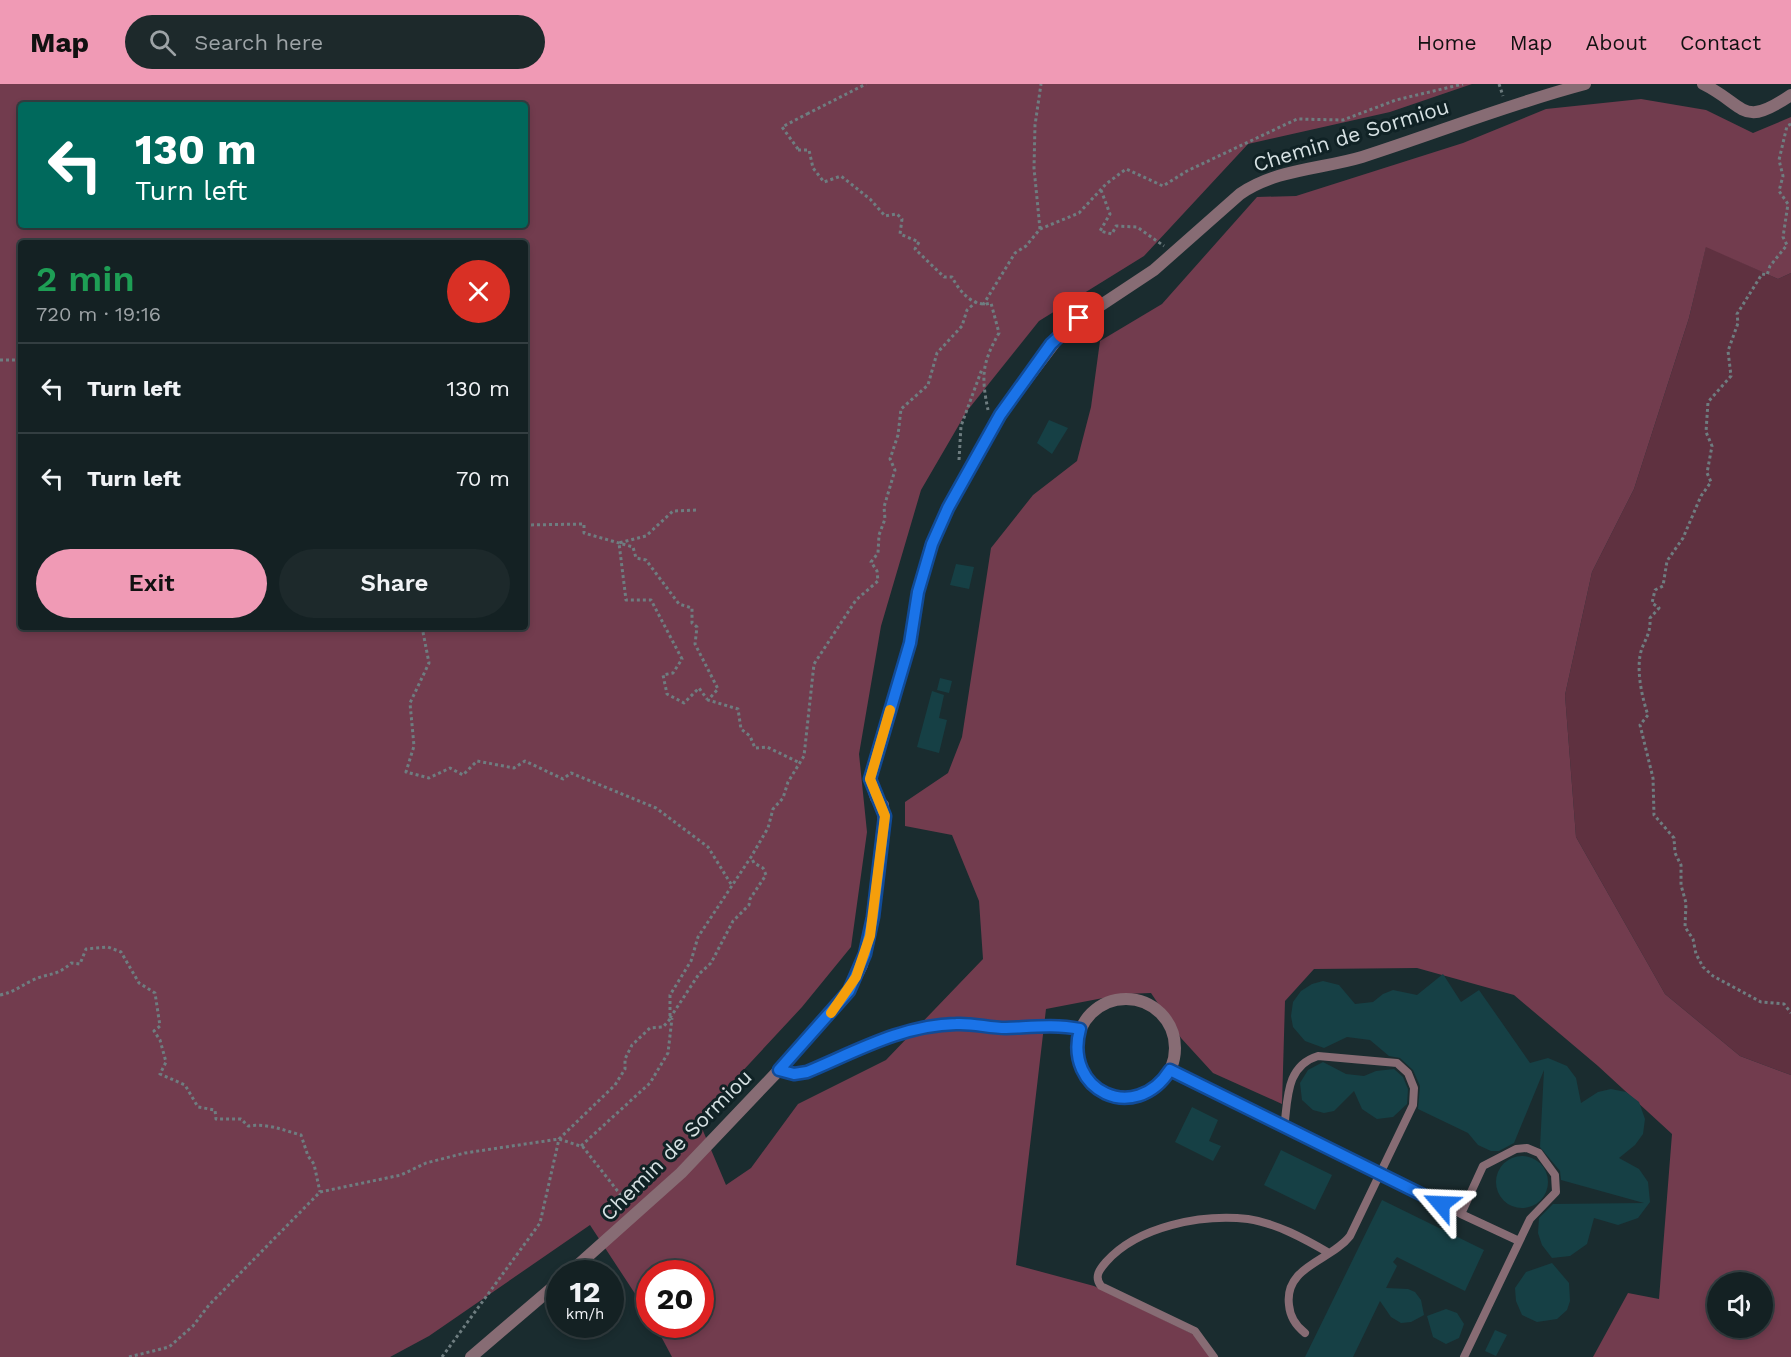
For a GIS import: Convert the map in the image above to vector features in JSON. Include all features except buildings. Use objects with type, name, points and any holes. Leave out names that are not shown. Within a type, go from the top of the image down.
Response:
[{"type":"street","name":"Chemin de Sormiou","points":[[584,1260],[681,1173],[779,1070],[849,991],[865,954],[874,907],[885,816],[883,805],[872,790],[872,770],[910,643],[918,592],[932,544],[992,429],[1036,364],[1065,328],[1154,270],[1240,194],[1256,184],[1362,157],[1506,106],[1585,84]]},
{"type":"street","points":[[1703,84],[1738,108],[1753,113],[1766,111],[1791,95]]},
{"type":"street","points":[[1125,999],[1152,1007],[1163,1016],[1175,1042],[1170,1070],[1159,1085],[1143,1095],[1130,1098],[1105,1094],[1085,1077],[1080,1066],[1077,1047],[1080,1029],[1098,1007],[1111,1001],[1125,999]]},
{"type":"street","points":[[779,1070],[794,1074],[807,1072],[892,1036],[935,1025],[956,1024],[1005,1028],[1062,1026],[1080,1029]]},
{"type":"street","points":[[471,1357],[546,1293]]},
{"type":"lane","points":[[1284,1129],[1291,1079],[1299,1066],[1308,1059],[1318,1056],[1397,1063],[1412,1080],[1414,1096],[1350,1236],[1298,1275],[1290,1288],[1288,1298],[1290,1314],[1305,1333]]},
{"type":"lane","points":[[1170,1070],[1284,1129],[1519,1241]]},
{"type":"lane","points":[[1461,1214],[1483,1166],[1516,1149],[1534,1150],[1555,1175],[1556,1192],[1530,1219],[1464,1357]]},
{"type":"lane","points":[[1214,1357],[1195,1331],[1101,1286],[1097,1279],[1099,1270],[1131,1241],[1176,1225],[1200,1220],[1255,1220],[1287,1232],[1329,1253]]},
{"type":"path","points":[[866,84],[782,127],[798,149],[809,150],[813,168],[824,182],[841,176],[870,199],[885,216],[897,214],[902,219],[900,234],[919,242],[915,249],[920,254],[944,276],[952,278],[968,299],[983,305],[991,303],[999,333],[986,356],[982,381],[992,429]]},
{"type":"path","points":[[1040,229],[1034,168],[1035,125],[1041,84]]},
{"type":"path","points":[[983,305],[1015,253],[1026,246],[1040,229],[1079,213],[1106,184],[1126,170],[1163,186],[1187,171],[1297,119],[1343,120],[1396,100],[1463,84]]},
{"type":"path","points":[[1791,123],[1787,126],[1779,160],[1783,176],[1779,190],[1788,204],[1783,237],[1787,245],[1770,266],[1767,275],[1762,274],[1737,314],[1738,323],[1728,351],[1731,376],[1708,402],[1710,408],[1706,432],[1712,446],[1707,473],[1711,482],[1690,519],[1683,538],[1667,561],[1663,586],[1655,590],[1652,603],[1659,608],[1650,618],[1651,632],[1639,657],[1642,697],[1647,715],[1640,725],[1653,778],[1654,815],[1674,838],[1676,853],[1681,865],[1681,885],[1686,903],[1685,927],[1693,939],[1696,954],[1703,967],[1713,976],[1761,1002],[1784,1004],[1791,1013]]},
{"type":"path","points":[[1101,190],[1110,214],[1100,231],[1112,234],[1116,226],[1137,227],[1173,252]]},
{"type":"path","points":[[582,1146],[650,1083],[668,1053],[670,995],[691,961],[698,937],[711,922],[731,885],[768,828],[773,810],[783,798],[788,782],[800,763],[807,742],[808,710],[814,664],[856,600],[878,581],[877,571],[872,562],[878,553],[879,534],[885,519],[884,507],[895,470],[890,459],[898,435],[901,409],[928,385],[937,353],[951,335],[962,326],[967,310],[977,301]]},
{"type":"path","points":[[0,360],[18,360]]},
{"type":"path","points":[[959,461],[961,426],[985,361]]},
{"type":"path","points":[[619,543],[645,536],[673,511],[696,510]]},
{"type":"path","points":[[528,525],[584,524],[584,533],[633,547],[636,558],[646,560],[679,604],[692,608],[692,623],[697,627],[695,644],[718,689],[708,700],[738,709],[741,729],[750,736],[755,748],[767,747],[800,763]]},
{"type":"path","points":[[619,543],[626,600],[651,600],[682,659],[673,673],[663,675],[667,694],[684,703],[699,688],[707,699]]},
{"type":"path","points":[[424,630],[429,663],[410,703],[414,747],[406,772],[429,778],[450,768],[463,775],[477,761],[514,768],[525,761],[563,780],[570,773],[656,808],[708,847],[731,885]]},
{"type":"path","points":[[442,1357],[540,1223],[559,1139],[615,1085],[625,1069],[625,1059],[632,1045],[650,1028],[663,1027],[671,1018],[699,974],[711,963],[733,921],[749,905],[750,899],[766,874],[751,857]]},
{"type":"path","points":[[0,994],[17,992],[32,981],[61,973],[71,963],[80,964],[86,949],[108,947],[122,952],[139,983],[155,993],[160,1026],[154,1031],[160,1040],[166,1062],[160,1074],[185,1085],[198,1107],[215,1110],[216,1119],[241,1119],[248,1126],[265,1124],[301,1135],[308,1156],[314,1164],[320,1192]]},
{"type":"path","points":[[129,1357],[169,1347],[193,1326],[209,1305],[320,1192],[401,1175],[426,1163],[465,1154],[559,1139],[583,1148],[637,1215]]},
{"type":"shaded area","points":[[0,84],[1472,84],[1390,112],[1248,144],[1144,256],[1039,321],[967,411],[921,490],[881,626],[859,754],[867,832],[851,947],[802,1007],[698,1119],[726,1185],[751,1168],[798,1104],[886,1060],[983,959],[979,901],[952,835],[905,826],[905,802],[948,773],[962,737],[991,548],[1033,495],[1077,461],[1091,407],[1100,341],[1162,304],[1257,197],[1296,196],[1463,143],[1546,109],[1641,99],[1706,110],[1753,133],[1791,117],[1791,273],[1778,279],[1706,247],[1689,318],[1634,489],[1592,572],[1565,695],[1576,837],[1665,994],[1740,1056],[1791,1075],[1791,1357],[1593,1357],[1628,1293],[1659,1299],[1672,1134],[1598,1066],[1514,995],[1417,968],[1314,969],[1285,1001],[1282,1104],[1213,1073],[1181,1038],[1151,993],[1124,994],[1046,1009],[1016,1265],[1094,1286],[1203,1339],[1211,1357],[672,1357],[662,1338],[714,1338],[714,1260],[636,1260],[636,1295],[624,1277],[624,1260],[613,1260],[590,1225],[429,1336],[390,1357],[0,1357]]},
{"type":"shaded area","points":[[1706,246],[1778,279],[1791,273],[1791,1075],[1740,1056],[1665,994],[1576,837],[1565,695],[1592,572],[1634,489],[1689,318]]},
{"type":"slow traffic","points":[[831,1013],[849,991],[861,965],[870,936],[885,830],[883,805],[876,798],[870,779],[890,710]]},
{"type":"route","points":[[1079,318],[1065,328],[1051,344],[1000,415],[937,531],[918,592],[910,643],[870,779],[876,798],[883,805],[885,830],[870,936],[865,954],[849,991],[779,1070],[794,1074],[807,1072],[878,1041],[935,1025],[970,1024],[1005,1028],[1053,1025],[1080,1029],[1077,1054],[1080,1066],[1085,1077],[1105,1094],[1130,1098],[1143,1095],[1154,1089],[1170,1070],[1282,1128],[1441,1204]]}]
